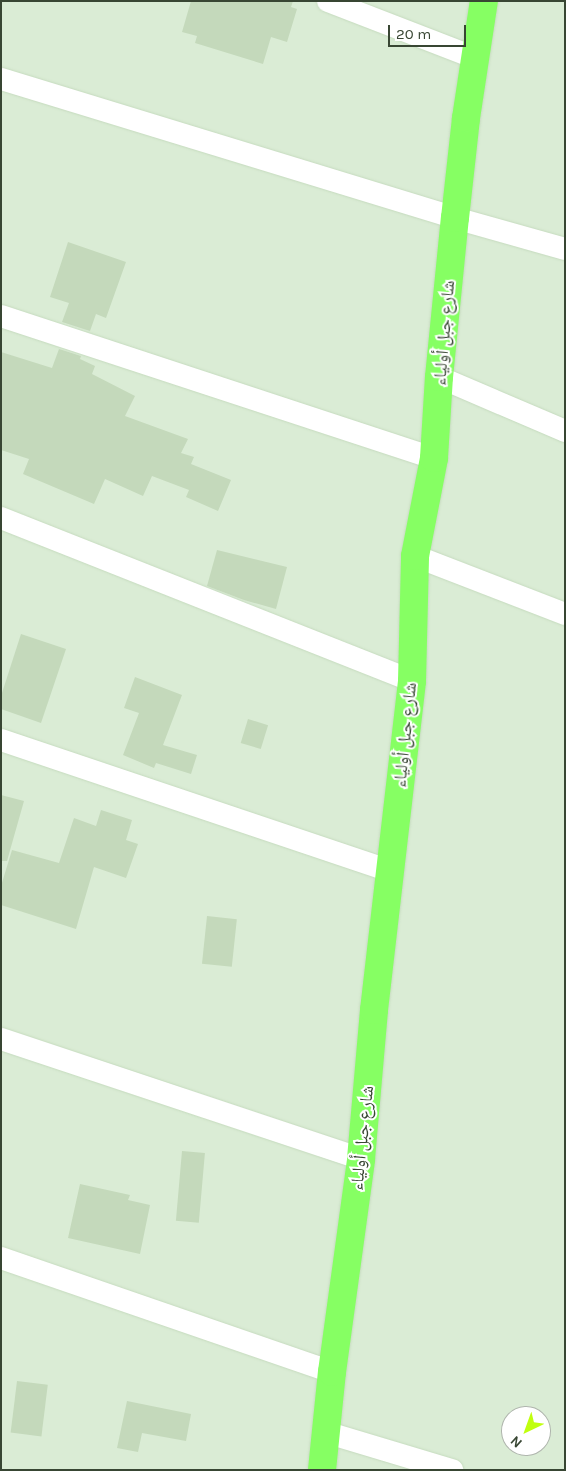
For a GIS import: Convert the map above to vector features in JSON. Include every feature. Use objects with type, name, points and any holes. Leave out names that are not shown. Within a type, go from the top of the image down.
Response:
[{"type":"highway","name":"شارع جبل أولياء","points":[[322,1470],[332,1372],[361,1159],[390,871],[412,680],[415,556],[434,458],[439,377],[455,218],[484,1]]},
{"type":"street","points":[[328,1],[476,58]]},
{"type":"street","points":[[1,79],[455,218],[565,248]]},
{"type":"street","points":[[1,316],[434,458]]},
{"type":"street","points":[[439,377],[565,431]]},
{"type":"street","points":[[1,518],[412,680]]},
{"type":"street","points":[[415,556],[565,614]]},
{"type":"street","points":[[1,740],[390,871]]},
{"type":"street","points":[[1,1039],[361,1159]]},
{"type":"street","points":[[1,1258],[332,1372]]},
{"type":"street","points":[[325,1432],[452,1470]]},
{"type":"shaded area","points":[[1,1],[565,1],[565,1470],[1,1470]]},
{"type":"building","points":[[191,1],[293,1],[291,7],[297,9],[287,42],[271,37],[263,64],[195,43],[197,36],[182,32]]},
{"type":"building","points":[[68,242],[126,262],[106,318],[96,314],[90,331],[62,322],[69,303],[50,297]]},
{"type":"building","points":[[59,349],[81,356],[80,359],[95,366],[92,374],[135,396],[125,416],[188,439],[181,453],[194,457],[191,464],[231,480],[218,511],[186,497],[189,490],[152,476],[143,496],[105,479],[94,504],[23,474],[29,459],[1,450],[1,352],[52,368]]},
{"type":"building","points":[[217,550],[287,567],[276,609],[244,600],[207,586]]},
{"type":"building","points":[[21,634],[66,649],[41,723],[1,709],[1,696]]},
{"type":"building","points":[[135,677],[182,695],[163,745],[197,755],[191,774],[156,763],[154,768],[123,755],[139,713],[124,708]]},
{"type":"building","points":[[248,719],[268,725],[261,749],[241,743]]},
{"type":"building","points":[[1,795],[24,801],[7,861],[1,861]]},
{"type":"building","points":[[101,810],[132,820],[126,840],[138,844],[126,878],[94,867],[76,929],[1,905],[1,886],[12,850],[59,863],[74,818],[96,826]]},
{"type":"building","points":[[207,916],[237,919],[232,967],[202,964]]},
{"type":"building","points":[[182,1151],[205,1153],[199,1223],[176,1221]]},
{"type":"building","points":[[80,1184],[130,1195],[128,1200],[150,1205],[140,1254],[68,1238]]},
{"type":"building","points":[[17,1381],[48,1385],[41,1436],[11,1433]]},
{"type":"building","points":[[127,1401],[191,1414],[186,1441],[142,1433],[138,1452],[117,1448]]}]
